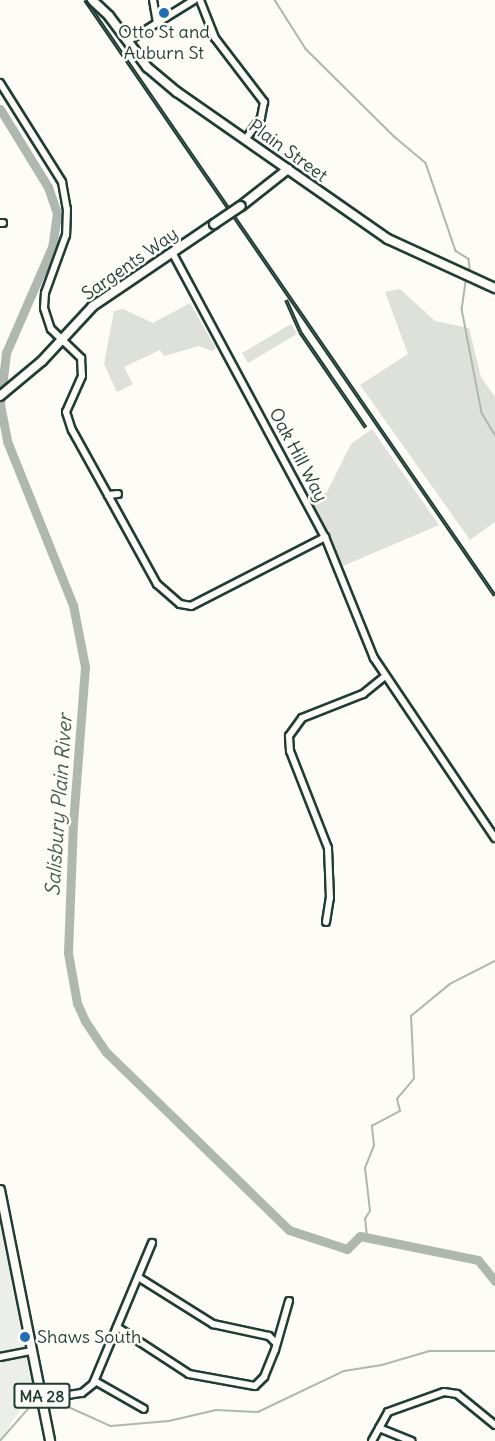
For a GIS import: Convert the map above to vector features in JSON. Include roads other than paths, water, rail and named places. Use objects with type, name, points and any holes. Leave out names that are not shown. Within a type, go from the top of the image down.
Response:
[{"type":"main road","name":"Plain Street","points":[[92,0],[158,78],[393,242],[495,288]]},
{"type":"main road","name":"Sargents Way","points":[[0,396],[14,386],[107,295],[241,206],[288,169]]},
{"type":"main road","name":"MA 28","points":[[0,1190],[28,1352],[42,1399],[50,1441]]},
{"type":"street","points":[[153,0],[157,23]]},
{"type":"street","points":[[126,38],[157,23],[194,0]]},
{"type":"street","points":[[201,0],[215,38],[264,102],[261,118],[246,139]]},
{"type":"street","points":[[0,83],[55,168],[65,196],[66,235],[43,302],[46,320],[76,351],[82,367],[79,384],[69,402],[68,420],[157,584],[166,595],[185,605],[204,602],[325,537]]},
{"type":"street","name":"Oak Hill Way","points":[[172,252],[325,537],[384,677],[495,838]]},
{"type":"street","points":[[108,495],[118,494]]},
{"type":"street","points":[[326,922],[330,898],[326,840],[290,751],[289,736],[302,718],[363,694],[384,677]]},
{"type":"street","points":[[42,1399],[82,1393],[94,1381],[152,1243]]},
{"type":"street","points":[[138,1277],[213,1324],[269,1336],[276,1343]]},
{"type":"street","points":[[117,1327],[189,1374],[256,1386],[264,1377],[289,1301]]},
{"type":"street","points":[[0,1357],[28,1352]]},
{"type":"street","points":[[94,1381],[144,1409]]},
{"type":"street","points":[[372,1441],[393,1409],[447,1392],[461,1397],[495,1425]]},
{"type":"street","points":[[379,1428],[411,1441]]},
{"type":"waterway","points":[[275,0],[306,49],[395,137],[426,163],[456,251],[469,259],[470,269]]},
{"type":"waterway","name":"Salisbury Plain River","points":[[0,109],[48,187],[57,213],[52,247],[6,353],[0,404],[7,441],[73,605],[85,667],[73,822],[68,953],[77,1003],[85,1021],[106,1052],[289,1230],[347,1249],[360,1236],[478,1260],[495,1281]]},
{"type":"waterway","points":[[466,282],[462,309],[482,413],[495,435]]},
{"type":"waterway","points":[[367,1237],[365,1219],[370,1211],[365,1168],[374,1146],[372,1126],[400,1111],[397,1099],[414,1079],[411,1016],[450,984],[495,961]]},
{"type":"waterway","points":[[62,1404],[111,1426],[169,1421],[216,1410],[258,1412],[344,1371],[382,1365],[430,1351],[495,1351]]},
{"type":"waterway","points":[[0,1441],[34,1402]]},
{"type":"railway","points":[[85,0],[495,596]]},
{"type":"railway","points":[[286,300],[300,332],[366,428]]},
{"type":"place","name":"Otto St and Auburn St","points":[[164,13]]},
{"type":"place","name":"Shaws South","points":[[25,1337]]}]
